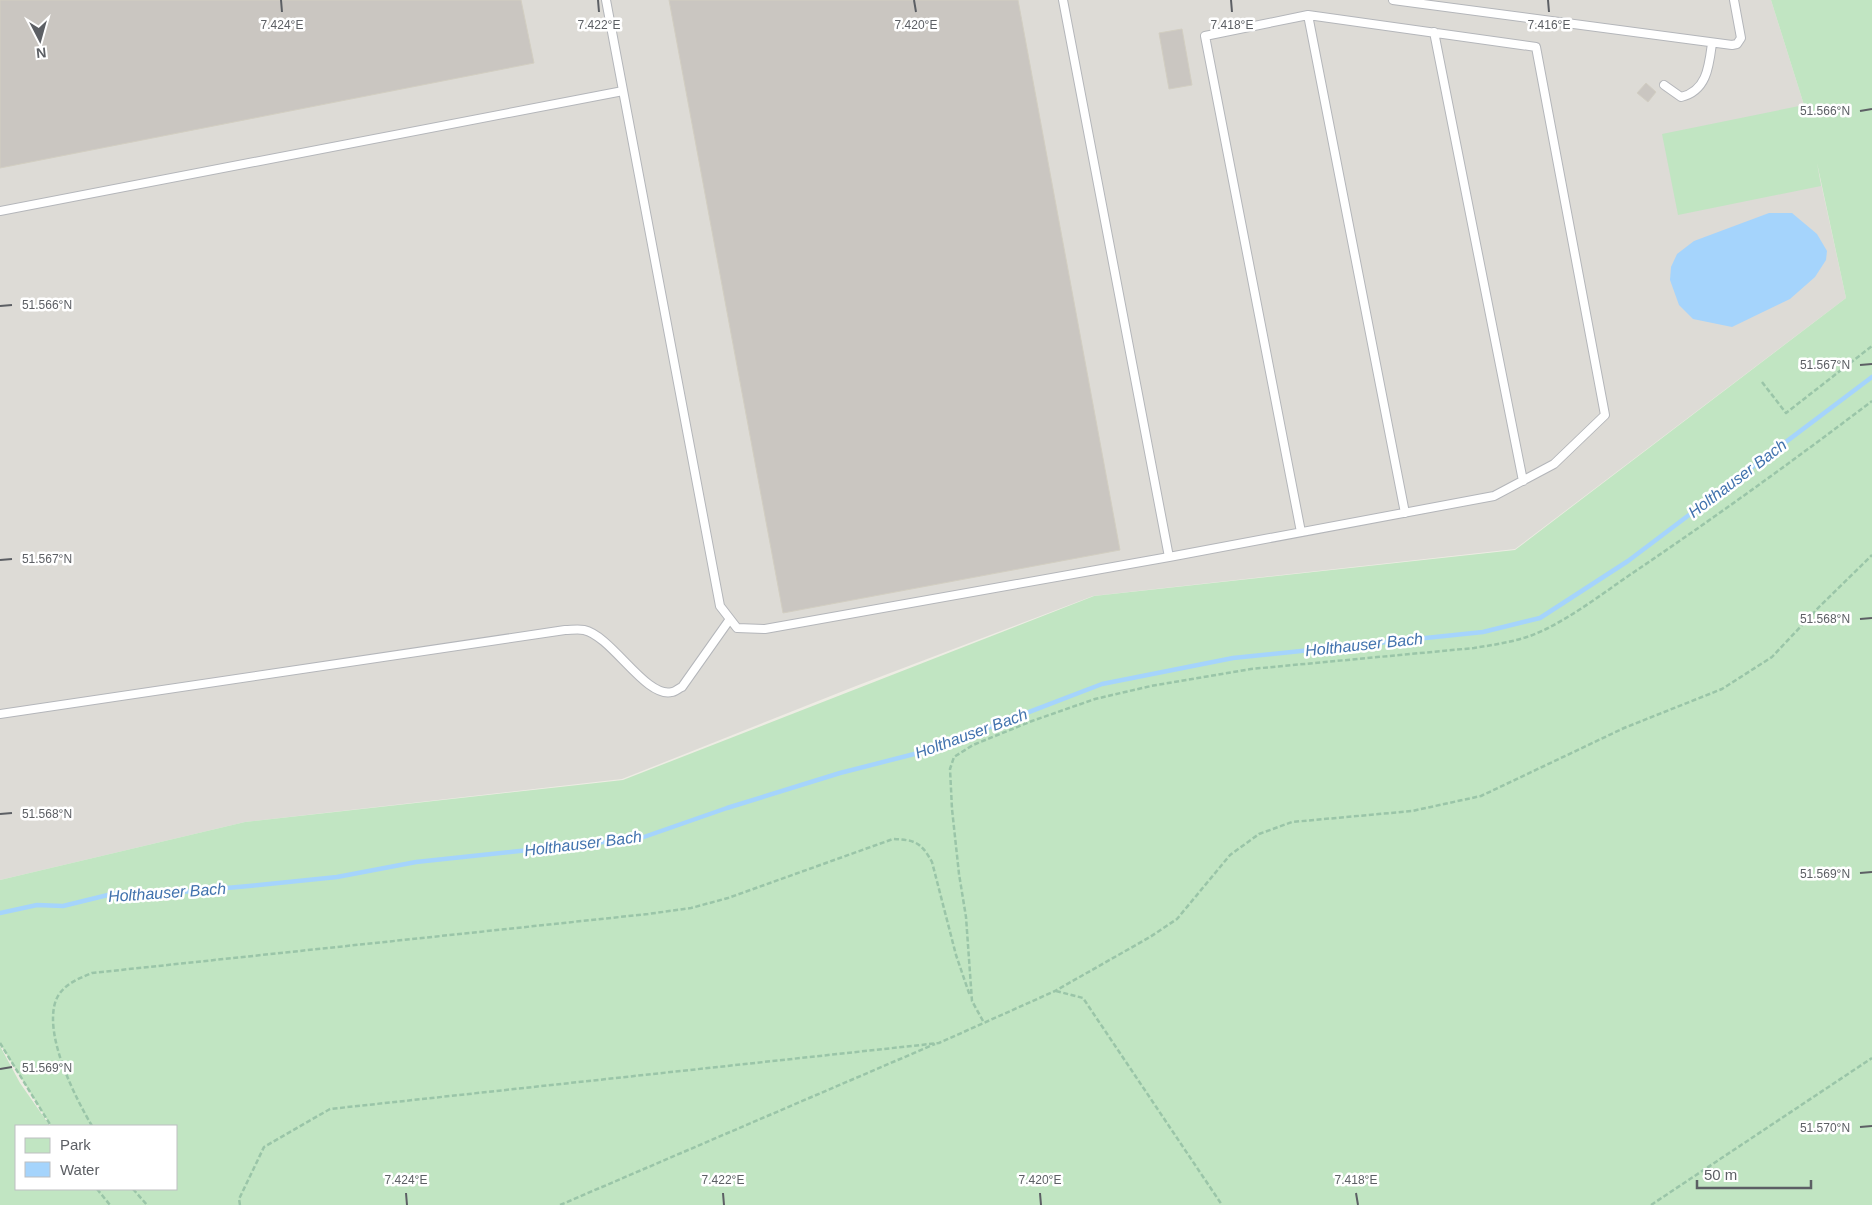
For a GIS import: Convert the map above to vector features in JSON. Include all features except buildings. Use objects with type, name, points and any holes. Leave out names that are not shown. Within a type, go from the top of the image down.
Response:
[{"type":"lane","points":[[606,0],[720,606],[737,628],[766,629],[1169,557],[1494,496],[1554,464],[1605,414],[1536,47],[1308,15],[1205,36],[1301,532]]},
{"type":"lane","points":[[1063,0],[1169,557]]},
{"type":"lane","points":[[1393,0],[1732,45],[1737,44],[1741,38],[1734,0]]},
{"type":"lane","points":[[1308,15],[1405,513]]},
{"type":"lane","points":[[1434,32],[1523,481]]},
{"type":"lane","points":[[1664,85],[1681,97],[1692,94],[1704,82],[1712,43]]},
{"type":"lane","points":[[0,212],[623,91]]},
{"type":"lane","points":[[0,714],[565,630],[585,630],[603,640],[650,686],[660,691],[672,692],[682,687],[730,619]]},
{"type":"path","points":[[1762,382],[1786,413],[1872,346]]},
{"type":"path","points":[[972,1001],[966,917],[959,874],[950,769],[954,757],[973,745],[1032,721],[1094,699],[1152,686],[1251,670],[1474,648],[1501,644],[1537,633],[1565,618],[1678,542],[1872,402]]},
{"type":"path","points":[[560,1205],[939,1043],[1054,991],[1150,937],[1177,919],[1230,855],[1260,834],[1292,822],[1412,811],[1481,796],[1624,728],[1722,689],[1772,657],[1872,555]]},
{"type":"path","points":[[91,1125],[70,1085],[54,1038],[55,1002],[72,980],[92,973],[691,908],[728,898],[893,839],[910,840],[925,849],[932,862],[956,955],[972,1001],[983,1022]]},
{"type":"path","points":[[1054,991],[1082,998],[1222,1205]]},
{"type":"path","points":[[240,1205],[239,1198],[264,1147],[330,1109],[939,1043]]},
{"type":"path","points":[[0,1044],[50,1125]]},
{"type":"path","points":[[1651,1205],[1872,1058]]},
{"type":"path","points":[[98,1190],[110,1205]]},
{"type":"path","points":[[133,1190],[147,1205]]},
{"type":"shaded area","points":[[0,0],[1771,0],[1804,105],[1846,298],[1515,549],[1093,596],[856,686],[622,779],[245,822],[0,880]]},
{"type":"green space","points":[[1771,0],[1872,0],[1872,1205],[0,1205],[0,1046],[20,1083],[49,1125],[15,1125],[15,1190],[178,1190],[178,1125],[50,1125],[0,1044],[0,880],[245,822],[623,780],[1094,596],[1515,550],[1846,298],[1817,163],[1821,186],[1678,215],[1662,134],[1804,105]]},
{"type":"water","points":[[1769,213],[1792,213],[1817,234],[1827,251],[1826,260],[1815,277],[1790,299],[1732,327],[1693,319],[1679,305],[1670,280],[1671,267],[1677,254],[1694,241]]},
{"type":"waterway","name":"Holthauser Bach","points":[[0,913],[37,905],[63,906],[116,893],[136,896],[337,877],[416,862],[641,838],[727,808],[840,773],[930,750],[1102,684],[1233,658],[1483,632],[1540,618],[1628,561],[1872,377]]}]
